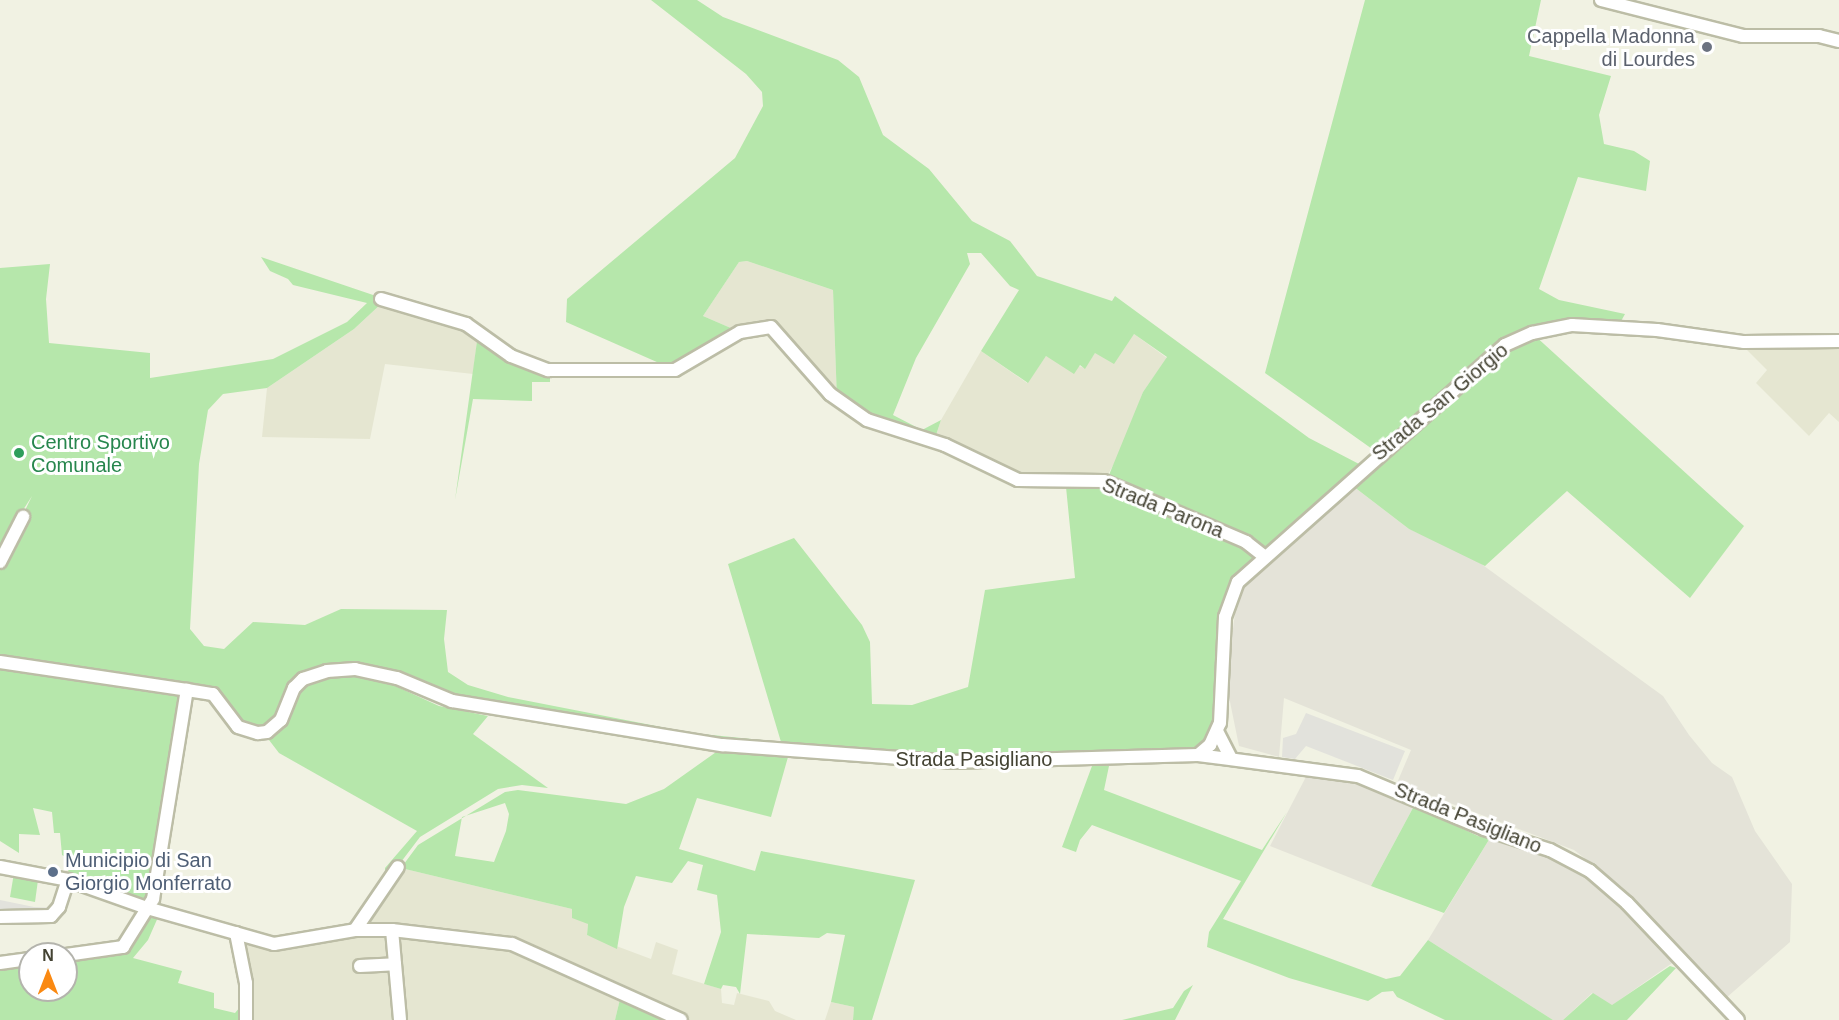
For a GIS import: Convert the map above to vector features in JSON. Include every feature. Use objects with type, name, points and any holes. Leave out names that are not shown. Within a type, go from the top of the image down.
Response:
[{"type":"street","points":[[1600,0],[1632,10],[1743,36],[1819,36],[1839,41]]},
{"type":"street","name":"Strada Parona","points":[[381,299],[466,324],[511,356],[548,370],[675,370],[740,332],[771,327],[830,394],[867,420],[945,444],[1018,480],[1104,481],[1246,542],[1264,555]]},
{"type":"street","name":"Strada San Giorgio","points":[[1218,733],[1227,602],[1238,582],[1264,555],[1359,470],[1476,367],[1505,345],[1532,333],[1572,325],[1657,330],[1744,342],[1839,341]]},
{"type":"street","points":[[0,562],[23,517]]},
{"type":"street","name":"Strada Pasigliano","points":[[0,662],[213,693],[238,727],[258,733],[267,732],[281,720],[294,688],[303,680],[327,671],[355,669],[383,673],[452,701],[722,745],[951,762],[1198,755],[1230,757],[1331,771],[1381,783],[1484,829],[1572,860],[1610,886],[1738,1020]]},
{"type":"street","points":[[78,953],[123,947],[157,888],[187,690]]},
{"type":"street","points":[[1198,755],[1218,733],[1230,757]]},
{"type":"street","points":[[1,867],[68,880],[147,908],[282,945],[356,930],[392,930],[512,944],[681,1020]]},
{"type":"street","points":[[356,930],[398,867]]},
{"type":"street","points":[[0,917],[51,916],[59,907],[68,880]]},
{"type":"street","points":[[392,930],[400,1020]]},
{"type":"street","points":[[236,933],[246,983],[246,1020]]},
{"type":"street","points":[[0,963],[18,961]]},
{"type":"street","points":[[360,966],[395,964]]},
{"type":"shaded area","points":[[747,261],[833,290],[837,400],[771,327],[740,332],[703,316],[739,262]]},
{"type":"shaded area","points":[[382,303],[478,334],[473,374],[385,364],[370,439],[262,437],[267,388],[354,329]]},
{"type":"shaded area","points":[[1134,334],[1167,358],[1143,392],[1121,452],[1104,481],[1027,481],[934,441],[941,420],[981,351],[1027,383],[1046,356],[1085,368],[1095,353]]},
{"type":"shaded area","points":[[1741,344],[1839,344],[1839,422],[1829,413],[1809,436],[1756,383],[1767,370]]},
{"type":"shaded area","points":[[1349,483],[1409,529],[1469,555],[1663,696],[1689,735],[1712,763],[1732,777],[1755,831],[1792,884],[1790,942],[1726,998],[1622,887],[1574,850],[1397,783],[1411,750],[1284,698],[1279,757],[1239,746],[1229,697],[1230,652],[1236,605],[1243,585]]},
{"type":"shaded area","points":[[1306,713],[1405,751],[1393,780],[1306,746],[1295,759],[1282,757],[1283,738],[1296,734]]},
{"type":"shaded area","points":[[1309,771],[1381,788],[1414,806],[1371,886],[1270,846]]},
{"type":"shaded area","points":[[1490,838],[1568,864],[1594,881],[1675,961],[1611,1006],[1592,993],[1563,1020],[1553,1020],[1428,940]]},
{"type":"shaded area","points":[[401,868],[572,909],[588,924],[587,935],[651,959],[656,942],[678,950],[672,974],[721,989],[722,1003],[734,1005],[737,993],[769,1001],[775,1011],[796,1020],[687,1020],[533,948],[365,927]]},
{"type":"shaded area","points":[[0,900],[34,907],[58,908],[52,913],[0,913]]},
{"type":"shaded area","points":[[355,933],[398,934],[511,947],[621,995],[615,1020],[246,1020],[241,937],[274,947]]},
{"type":"shaded area","points":[[831,1002],[854,1007],[853,1020],[825,1020]]},
{"type":"green space","points":[[651,0],[697,0],[723,17],[838,60],[859,77],[883,135],[929,169],[972,221],[1010,241],[1037,276],[1112,301],[1115,296],[1309,438],[1359,464],[1232,583],[1221,627],[1216,725],[1208,743],[1193,754],[952,758],[723,742],[453,698],[361,667],[303,676],[277,717],[265,727],[250,729],[232,712],[221,694],[209,689],[160,682],[152,677],[0,657],[0,562],[32,496],[0,546],[0,268],[50,264],[46,299],[49,343],[150,353],[150,378],[273,359],[347,322],[367,303],[293,285],[288,279],[270,271],[261,257],[379,297],[382,303],[354,329],[267,388],[223,394],[208,410],[199,464],[190,629],[204,646],[224,649],[253,622],[305,625],[341,609],[447,610],[444,639],[448,672],[468,685],[508,697],[692,733],[781,742],[728,564],[794,538],[862,625],[870,642],[872,704],[912,705],[968,687],[985,590],[1075,578],[1066,487],[1069,482],[1109,486],[1109,475],[1143,392],[1167,357],[1134,334],[1114,364],[1095,353],[1085,369],[1080,365],[1074,374],[1046,356],[1028,383],[981,351],[1019,290],[1010,286],[981,253],[967,253],[970,264],[916,358],[893,415],[922,430],[941,420],[934,441],[922,440],[837,400],[833,290],[747,261],[739,262],[703,316],[740,332],[675,370],[566,322],[567,299],[735,158],[763,106],[762,92],[746,74]]},
{"type":"green space","points":[[1365,0],[1541,0],[1529,56],[1611,76],[1599,115],[1604,144],[1634,151],[1650,161],[1646,191],[1578,177],[1539,289],[1559,300],[1625,314],[1620,323],[1575,321],[1489,351],[1375,451],[1265,373]]},
{"type":"green space","points":[[478,334],[550,374],[550,382],[532,382],[532,401],[473,399],[455,500]]},
{"type":"green space","points":[[1533,334],[1744,526],[1690,598],[1567,491],[1485,566],[1409,529],[1349,483],[1478,368]]},
{"type":"green space","points":[[0,667],[179,692],[150,896],[141,904],[68,877],[69,859],[62,855],[60,833],[54,833],[52,812],[33,808],[40,835],[19,834],[19,853],[0,841]]},
{"type":"green space","points":[[346,675],[380,679],[439,706],[488,716],[473,734],[548,788],[522,785],[498,789],[420,837],[385,883],[385,868],[417,831],[279,753],[269,740],[285,723],[292,697],[303,685]]},
{"type":"green space","points":[[719,750],[788,757],[771,817],[697,798],[679,849],[755,871],[761,851],[915,880],[872,1020],[853,1020],[854,1007],[831,1002],[845,935],[827,933],[819,938],[747,934],[740,994],[736,987],[723,985],[721,989],[704,984],[721,932],[717,895],[697,890],[703,865],[688,861],[672,883],[636,876],[624,907],[617,949],[587,935],[588,924],[572,918],[572,909],[401,868],[418,845],[462,818],[455,856],[494,862],[506,831],[509,814],[505,803],[466,816],[505,792],[518,790],[626,804],[664,789]]},
{"type":"green space","points":[[1092,766],[1109,766],[1104,790],[1262,850],[1287,812],[1223,919],[1386,979],[1400,976],[1428,940],[1553,1020],[1445,1020],[1397,997],[1393,991],[1382,992],[1368,1001],[1289,978],[1207,947],[1209,932],[1241,881],[1092,825],[1080,840],[1076,852],[1062,847]]},
{"type":"green space","points":[[1414,806],[1478,836],[1490,838],[1444,913],[1371,886]]},
{"type":"green space","points":[[14,873],[38,880],[35,902],[10,897]]},
{"type":"green space","points":[[151,911],[159,915],[148,940],[133,958],[182,971],[178,983],[214,993],[214,1008],[235,1013],[240,1007],[245,1020],[0,1020],[0,969],[18,966],[18,1002],[78,1002],[78,959],[121,952]]},
{"type":"green space","points":[[1670,966],[1676,968],[1627,1020],[1563,1020],[1593,993],[1612,1005]]},
{"type":"green space","points":[[1193,985],[1175,1020],[1122,1020],[1173,1008],[1184,991]]},
{"type":"green space","points":[[621,995],[676,1020],[615,1020]]},
{"type":"place","name":"Cappella Madonna di Lourdes","points":[[1707,47]]},
{"type":"place","name":"Centro Sportivo Comunale","points":[[19,453]]},
{"type":"place","name":"Municipio di San Giorgio Monferrato","points":[[53,872]]}]
